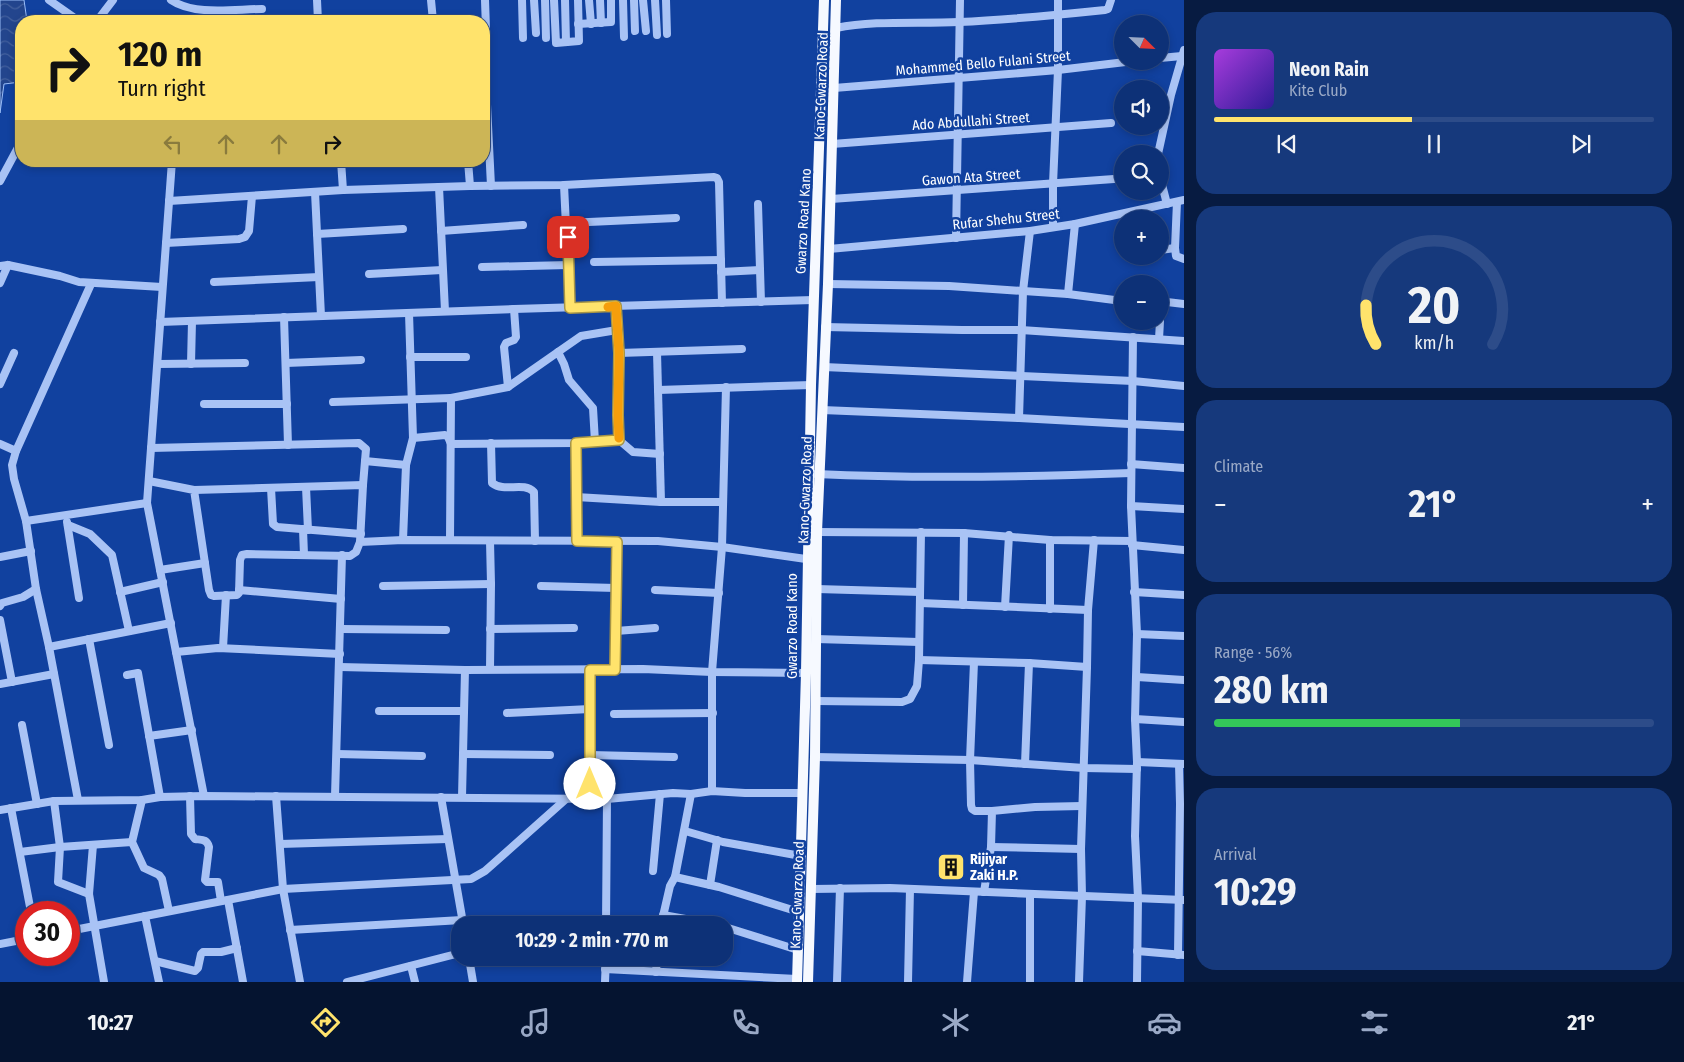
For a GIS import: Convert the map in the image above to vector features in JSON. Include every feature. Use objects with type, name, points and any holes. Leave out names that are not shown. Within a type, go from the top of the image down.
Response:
[{"type":"main road","name":"Gwarzo Road Kano","points":[[801,981],[798,950],[806,674],[806,559],[814,474],[811,385],[824,0]]},
{"type":"main road","name":"Kano-Gwarzo Road","points":[[801,981],[811,889],[816,701],[817,532],[814,474],[822,410],[828,284],[836,0]]},
{"type":"street","points":[[49,0],[70,15]]},
{"type":"street","points":[[102,15],[113,0]]},
{"type":"street","points":[[171,0],[186,8],[198,10],[262,9]]},
{"type":"street","points":[[317,0],[318,15]]},
{"type":"street","points":[[431,0],[432,15]]},
{"type":"street","points":[[485,0],[485,15]]},
{"type":"street","points":[[522,0],[523,38]]},
{"type":"street","points":[[534,0],[536,33]]},
{"type":"street","points":[[545,0],[546,38]]},
{"type":"street","points":[[554,0],[556,42],[579,41],[578,0]]},
{"type":"street","points":[[565,0],[566,42]]},
{"type":"street","points":[[589,0],[590,24]]},
{"type":"street","points":[[600,0],[602,23]]},
{"type":"street","points":[[578,24],[611,22],[612,0]]},
{"type":"street","points":[[623,0],[624,37]]},
{"type":"street","points":[[634,0],[635,31]]},
{"type":"street","points":[[643,0],[646,31]]},
{"type":"street","points":[[655,0],[656,35]]},
{"type":"street","points":[[666,0],[667,34]]},
{"type":"street","points":[[956,238],[960,0]]},
{"type":"street","points":[[1053,227],[1053,184],[1057,128],[1058,0]]},
{"type":"street","points":[[836,28],[856,24],[960,22],[1058,15],[1105,10],[1108,9],[1111,0]]},
{"type":"street","points":[[1160,145],[1183,53],[1169,56]]},
{"type":"street","name":"Mohammed Bello Fulani Street","points":[[834,88],[1058,70],[1114,63]]},
{"type":"street","name":"Ado Abdullahi Street","points":[[832,144],[1111,123]]},
{"type":"street","points":[[0,181],[15,153]]},
{"type":"street","points":[[490,166],[491,186]]},
{"type":"street","points":[[172,167],[147,503],[204,796]]},
{"type":"street","points":[[341,167],[343,190]]},
{"type":"street","points":[[468,167],[470,186]]},
{"type":"street","points":[[169,201],[343,190],[564,185],[714,177],[719,182],[722,304]]},
{"type":"street","name":"Gawon Ata Street","points":[[831,199],[1114,179]]},
{"type":"street","points":[[564,185],[570,308]]},
{"type":"street","points":[[438,187],[445,311]]},
{"type":"street","points":[[315,192],[321,316]]},
{"type":"street","points":[[166,243],[239,239],[245,237],[249,231],[252,196]]},
{"type":"street","points":[[1166,200],[1167,204]]},
{"type":"street","points":[[1181,201],[1175,248],[1176,256],[1184,259]]},
{"type":"street","name":"Rufar Shehu Street","points":[[1145,210],[1181,201]]},
{"type":"street","points":[[758,204],[761,302]]},
{"type":"street","name":"Rufar Shehu Street","points":[[829,249],[1030,231],[1114,217]]},
{"type":"street","points":[[567,223],[676,218]]},
{"type":"street","points":[[1068,294],[1074,224]]},
{"type":"street","points":[[441,231],[523,225]]},
{"type":"street","points":[[317,234],[403,229]]},
{"type":"street","points":[[1019,418],[1023,291],[1030,231]]},
{"type":"street","points":[[1169,249],[1175,248]]},
{"type":"street","points":[[594,262],[721,260]]},
{"type":"street","points":[[482,267],[568,265]]},
{"type":"street","points":[[0,283],[4,266],[91,284],[162,287]]},
{"type":"street","points":[[369,274],[442,270]]},
{"type":"street","points":[[721,272],[760,270]]},
{"type":"street","points":[[214,282],[319,277]]},
{"type":"street","points":[[78,800],[36,589],[26,521],[12,465],[16,452],[91,284]]},
{"type":"street","points":[[828,284],[949,286],[1068,294],[1114,300]]},
{"type":"street","points":[[160,322],[813,300]]},
{"type":"street","points":[[1169,302],[1184,304]]},
{"type":"street","points":[[616,306],[619,353],[619,440]]},
{"type":"street","points":[[508,387],[504,347],[506,343],[514,340],[516,337],[514,309]]},
{"type":"street","points":[[403,540],[406,465],[413,438],[409,313]]},
{"type":"street","points":[[284,317],[288,445]]},
{"type":"street","points":[[191,364],[192,321]]},
{"type":"street","points":[[826,327],[1021,330],[1184,340]]},
{"type":"street","points":[[333,402],[451,398],[508,387],[581,336],[617,330]]},
{"type":"street","points":[[1159,339],[1160,330]]},
{"type":"street","points":[[1133,337],[1131,506],[1137,634],[1135,836],[1138,898],[1136,982]]},
{"type":"street","points":[[619,353],[742,349]]},
{"type":"street","points":[[558,352],[569,380],[593,408],[595,442]]},
{"type":"street","points":[[657,352],[661,502]]},
{"type":"street","points":[[0,384],[14,353]]},
{"type":"street","points":[[410,357],[466,357]]},
{"type":"street","points":[[286,363],[361,360]]},
{"type":"street","points":[[158,364],[245,364]]},
{"type":"street","points":[[824,367],[1133,381],[1184,386]]},
{"type":"street","points":[[658,390],[811,385]]},
{"type":"street","points":[[712,791],[712,672],[722,547],[726,387]]},
{"type":"street","points":[[450,540],[451,398]]},
{"type":"street","points":[[204,404],[288,404]]},
{"type":"street","points":[[822,410],[1019,418],[1184,428]]},
{"type":"street","points":[[413,438],[447,436],[451,444]]},
{"type":"street","points":[[451,444],[576,443],[619,440],[633,452],[660,454]]},
{"type":"street","points":[[151,448],[359,443],[366,449],[360,538],[356,552],[350,556],[242,555],[240,560],[239,593],[237,595],[211,595],[204,563],[194,490]]},
{"type":"street","points":[[491,443],[492,483],[497,487],[504,488],[527,487],[534,492],[535,541]]},
{"type":"street","points":[[576,443],[577,541]]},
{"type":"street","points":[[0,444],[16,452]]},
{"type":"street","points":[[365,461],[406,465]]},
{"type":"street","points":[[1132,464],[1184,468]]},
{"type":"street","points":[[814,474],[975,477],[1131,473]]},
{"type":"street","points":[[149,481],[194,490],[363,485]]},
{"type":"street","points":[[304,555],[306,487]]},
{"type":"street","points":[[271,488],[274,526],[360,538],[617,542],[658,540],[806,559]]},
{"type":"street","points":[[576,497],[661,502],[723,502]]},
{"type":"street","points":[[26,521],[147,503]]},
{"type":"street","points":[[1131,506],[1184,509]]},
{"type":"street","points":[[65,515],[79,598]]},
{"type":"street","points":[[68,526],[90,534],[112,555],[129,631]]},
{"type":"street","points":[[817,532],[921,532],[1009,535],[1050,540],[1094,540],[1132,543],[1184,550]]},
{"type":"street","points":[[816,701],[902,702],[910,699],[917,686],[919,660],[921,532]]},
{"type":"street","points":[[963,605],[964,533]]},
{"type":"street","points":[[1005,607],[1009,535]]},
{"type":"street","points":[[1050,540],[1050,609]]},
{"type":"street","points":[[1078,982],[1082,896],[1080,849],[1088,667],[1088,610],[1094,540]]},
{"type":"street","points":[[490,541],[490,669]]},
{"type":"street","points":[[615,670],[617,542]]},
{"type":"street","points":[[0,557],[31,551]]},
{"type":"street","points":[[335,796],[342,555]]},
{"type":"street","points":[[160,570],[204,563]]},
{"type":"street","points":[[120,592],[163,582]]},
{"type":"street","points":[[383,586],[491,584]]},
{"type":"street","points":[[541,586],[616,588]]},
{"type":"street","points":[[0,606],[2,603],[23,597],[36,589]]},
{"type":"street","points":[[816,589],[920,592]]},
{"type":"street","points":[[239,590],[341,599]]},
{"type":"street","points":[[655,590],[719,593]]},
{"type":"street","points":[[1134,592],[1184,595]]},
{"type":"street","points":[[223,648],[226,596]]},
{"type":"street","points":[[920,603],[1088,610]]},
{"type":"street","points":[[0,620],[12,682]]},
{"type":"street","points":[[49,648],[171,623]]},
{"type":"street","points":[[490,629],[574,628]]},
{"type":"street","points":[[616,631],[655,628]]},
{"type":"street","points":[[341,629],[446,630]]},
{"type":"street","points":[[1137,634],[1184,636]]},
{"type":"street","points":[[816,639],[919,642]]},
{"type":"street","points":[[89,640],[109,745]]},
{"type":"street","points":[[176,652],[223,648],[340,654]]},
{"type":"street","points":[[919,660],[1030,663],[1088,667]]},
{"type":"street","points":[[974,662],[970,760],[972,809],[975,811],[992,811],[1035,807],[1082,806]]},
{"type":"street","points":[[1024,764],[1030,663]]},
{"type":"street","points":[[340,667],[806,674]]},
{"type":"street","points":[[462,797],[465,670]]},
{"type":"street","points":[[590,670],[590,799]]},
{"type":"street","points":[[126,674],[138,673],[160,797]]},
{"type":"street","points":[[0,684],[54,674]]},
{"type":"street","points":[[1137,677],[1184,680]]},
{"type":"street","points":[[507,713],[590,710]]},
{"type":"street","points":[[379,711],[464,711]]},
{"type":"street","points":[[614,714],[713,712]]},
{"type":"street","points":[[1136,719],[1184,722]]},
{"type":"street","points":[[22,725],[37,804]]},
{"type":"street","points":[[149,736],[192,730]]},
{"type":"street","points":[[336,754],[422,756]]},
{"type":"street","points":[[463,754],[550,755]]},
{"type":"street","points":[[590,755],[674,757]]},
{"type":"street","points":[[815,756],[970,760],[1084,768],[1181,764],[1181,955],[1137,952]]},
{"type":"street","points":[[0,810],[54,801],[142,800],[190,796],[607,799],[712,791],[802,793]]},
{"type":"street","points":[[654,871],[660,794]]},
{"type":"street","points":[[663,916],[670,886],[675,877],[691,794]]},
{"type":"street","points":[[190,796],[191,834],[195,839],[208,842],[205,880],[207,882],[218,882],[225,900],[243,982]]},
{"type":"street","points":[[276,796],[283,889],[300,982]]},
{"type":"street","points":[[441,797],[461,916]]},
{"type":"street","points":[[80,929],[283,889],[471,879],[485,871],[566,799]]},
{"type":"street","points":[[606,916],[607,799]]},
{"type":"street","points":[[142,800],[132,842],[144,868],[159,875],[162,879],[170,910]]},
{"type":"street","points":[[54,801],[60,847],[58,882],[89,894]]},
{"type":"street","points":[[11,808],[29,901]]},
{"type":"street","points":[[984,892],[990,848],[992,811]]},
{"type":"street","points":[[684,831],[717,840],[801,856]]},
{"type":"street","points":[[280,844],[448,838]]},
{"type":"street","points":[[710,885],[717,840]]},
{"type":"street","points":[[20,852],[132,842]]},
{"type":"street","points":[[93,845],[89,894],[104,982]]},
{"type":"street","points":[[990,848],[1080,849]]},
{"type":"street","points":[[675,877],[710,885],[799,912]]},
{"type":"street","points":[[837,982],[840,888]]},
{"type":"street","points":[[811,889],[910,889],[1181,900]]},
{"type":"street","points":[[908,982],[910,889]]},
{"type":"street","points":[[967,982],[974,892]]},
{"type":"street","points":[[1030,894],[1030,982]]},
{"type":"street","points":[[146,916],[159,982]]},
{"type":"street","points":[[290,930],[451,923]]},
{"type":"street","points":[[733,930],[798,950]]},
{"type":"street","points":[[0,944],[15,941]]},
{"type":"street","points":[[155,961],[195,971],[198,968],[203,952],[220,952],[237,948]]},
{"type":"street","points":[[347,982],[451,955]]},
{"type":"street","points":[[411,966],[415,982]]},
{"type":"street","points":[[470,966],[473,982]]},
{"type":"street","points":[[656,966],[656,972]]},
{"type":"street","points":[[605,982],[606,969],[801,981]]},
{"type":"water","points":[[0,0],[24,0],[26,15],[15,15],[15,83],[4,84],[0,113]]},
{"type":"slow traffic","points":[[608,307],[616,306],[619,353],[619,438]]},
{"type":"place","name":"Rijiyar Zaki H.P.","points":[[951,867]]},
{"type":"route","points":[[568,237],[570,308],[616,306],[619,353],[619,440],[576,443],[577,541],[617,542],[615,670],[590,670],[590,784]]}]
